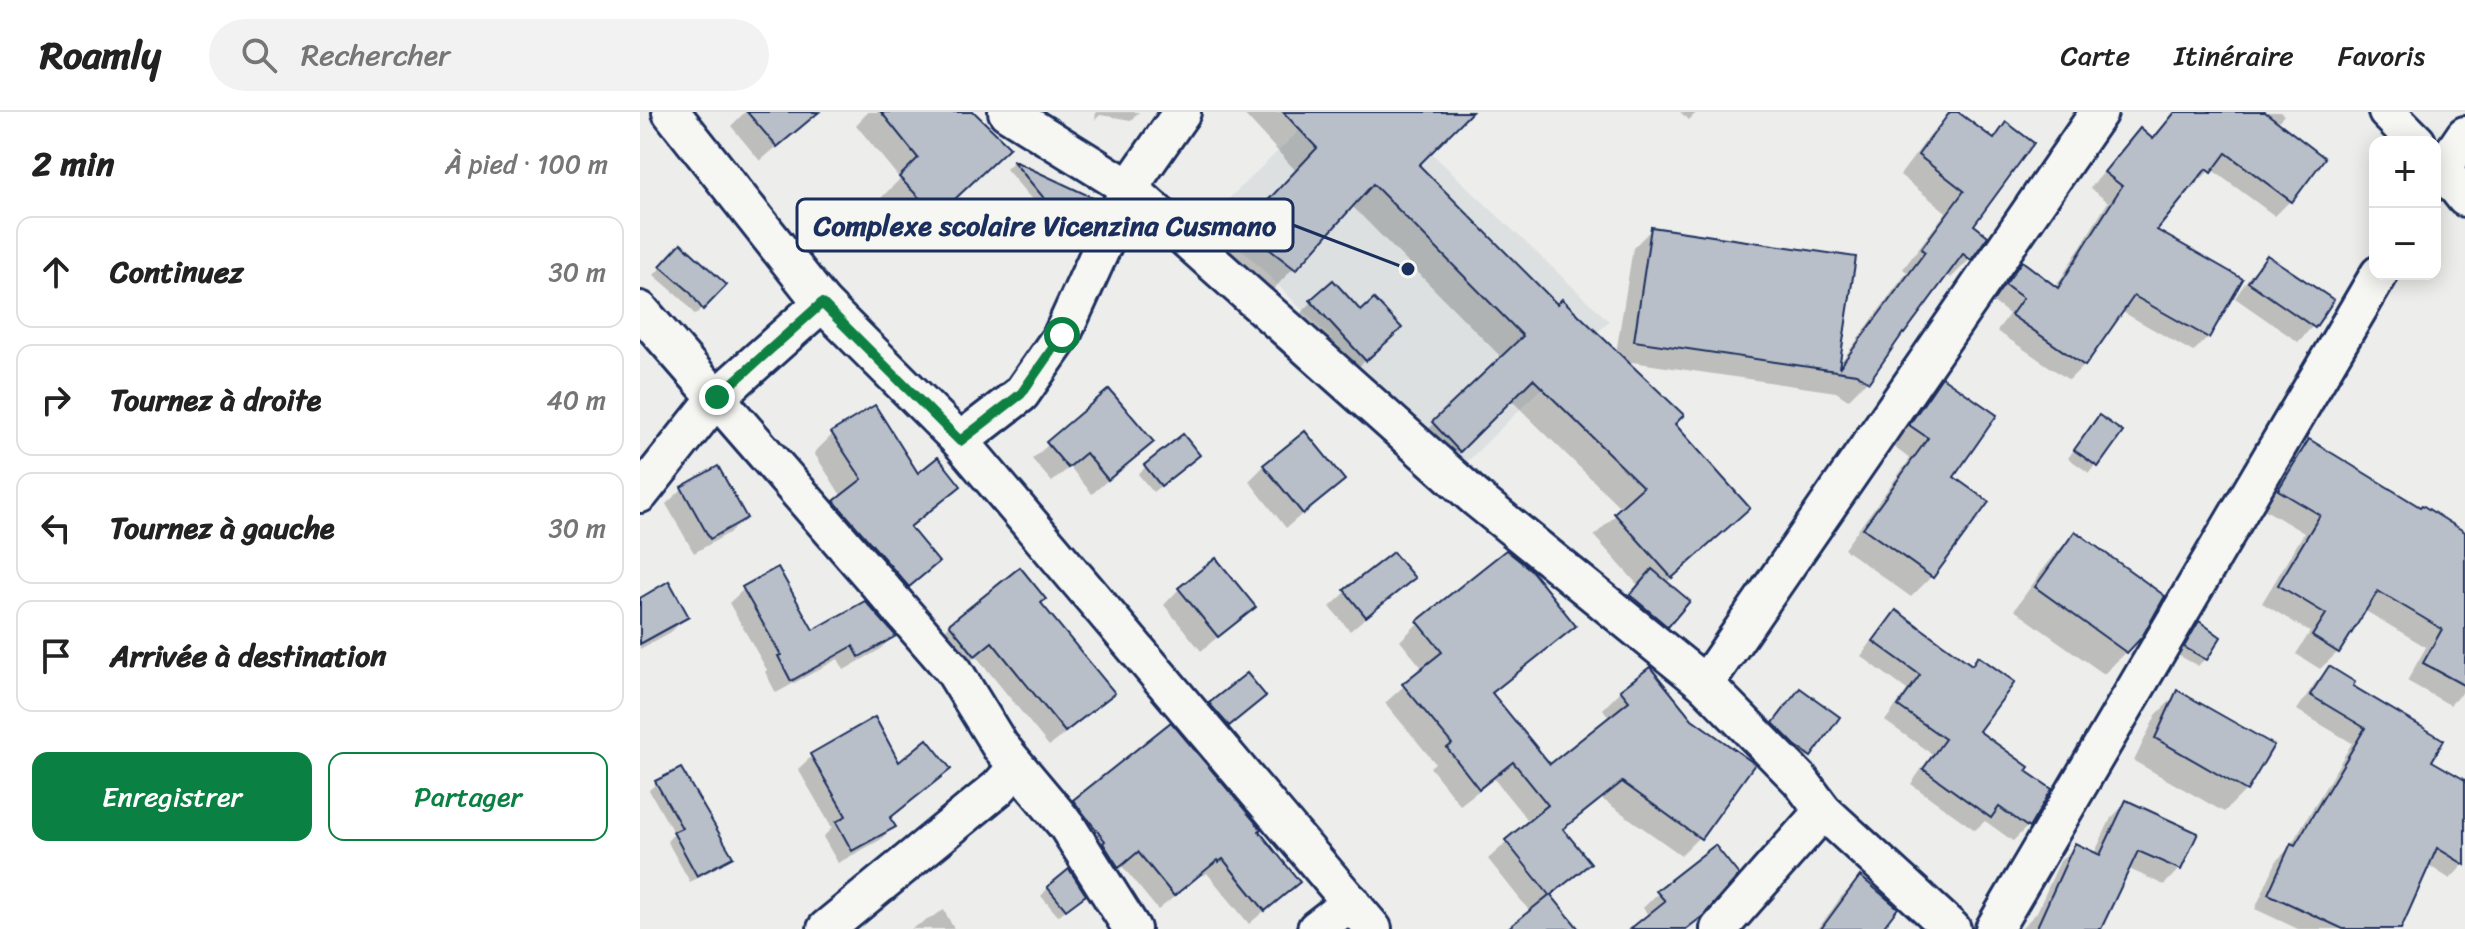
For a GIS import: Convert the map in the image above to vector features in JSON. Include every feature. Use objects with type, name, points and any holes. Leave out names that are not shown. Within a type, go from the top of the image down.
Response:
[{"type":"street","points":[[671,112],[822,303],[960,441],[1362,916],[1316,929]]},
{"type":"street","points":[[1007,112],[1129,188],[1477,499],[1705,684],[1800,780],[1823,811],[1952,929]]},
{"type":"street","points":[[960,441],[1021,394],[1062,335],[1129,188],[1182,112]]},
{"type":"street","points":[[1705,684],[2099,112]]},
{"type":"street","points":[[2387,112],[2409,136]]},
{"type":"street","points":[[2441,155],[2465,135]]},
{"type":"street","points":[[2441,172],[2465,198]]},
{"type":"street","points":[[1994,929],[2375,280]]},
{"type":"street","points":[[640,494],[717,397],[822,303]]},
{"type":"street","points":[[640,310],[946,661],[1000,746],[1067,826],[1132,929]]},
{"type":"street","points":[[826,929],[998,788],[1017,767]]},
{"type":"street","points":[[1719,929],[1823,811]]},
{"type":"shaded area","points":[[1318,112],[1388,112],[1609,321],[1460,469],[1210,217]]},
{"type":"building","points":[[747,112],[819,112],[777,147]]},
{"type":"building","points":[[881,112],[974,112],[1010,147],[937,216],[899,177],[918,158]]},
{"type":"building","points":[[1283,112],[1472,112],[1419,165],[1557,304],[1562,299],[1684,415],[1675,424],[1750,508],[1672,578],[1614,513],[1643,487],[1533,379],[1460,452],[1432,422],[1523,336],[1373,184],[1296,270],[1242,228],[1317,148]]},
{"type":"building","points":[[1950,112],[1958,112],[1994,139],[2006,122],[2034,143],[1974,225],[1988,236],[1971,260],[1963,254],[1869,382],[1856,374],[1634,341],[1651,227],[1856,257],[1839,368],[1925,252],[1921,249],[1964,191],[1918,155]]},
{"type":"building","points":[[2175,112],[2265,112],[2325,158],[2292,202],[2226,153],[2211,173],[2206,169],[2157,230],[2243,279],[2209,338],[2134,296],[2085,366],[2011,315],[2023,298],[2005,285],[2022,261],[2058,288],[2122,186],[2104,172],[2140,128],[2153,139]]},
{"type":"building","points":[[1012,160],[1100,201],[1085,235],[1068,227]]},
{"type":"building","points":[[681,243],[727,285],[703,310],[689,291],[660,266]]},
{"type":"building","points":[[2267,255],[2334,300],[2315,328],[2248,282]]},
{"type":"building","points":[[1333,280],[1361,311],[1374,299],[1402,328],[1366,361],[1310,300]]},
{"type":"building","points":[[1942,377],[1997,415],[1954,477],[1989,502],[1933,578],[1863,528],[1928,438],[1909,425]]},
{"type":"building","points":[[1109,389],[1154,442],[1108,480],[1086,453],[1068,468],[1046,442]]},
{"type":"building","points":[[875,405],[918,473],[938,457],[961,486],[910,527],[939,562],[909,587],[834,501],[862,479],[831,432]]},
{"type":"building","points":[[2099,415],[2123,432],[2098,467],[2074,450]]},
{"type":"building","points":[[1305,431],[1345,480],[1303,514],[1263,465]]},
{"type":"building","points":[[1183,434],[1200,455],[1161,486],[1144,465]]},
{"type":"building","points":[[2309,439],[2465,532],[2465,686],[2423,663],[2442,629],[2378,591],[2339,653],[2312,636],[2326,614],[2278,585],[2320,515],[2278,490]]},
{"type":"building","points":[[718,466],[747,518],[710,539],[681,487]]},
{"type":"building","points":[[2075,531],[2165,596],[2142,637],[2127,653],[2035,587]]},
{"type":"building","points":[[1506,550],[1531,570],[1576,626],[1492,693],[1550,764],[1629,701],[1620,690],[1650,667],[1692,719],[1755,764],[1701,839],[1622,782],[1563,829],[1591,863],[1551,895],[1579,929],[1507,929],[1549,895],[1505,840],[1548,805],[1513,762],[1479,789],[1447,748],[1452,744],[1402,684],[1442,652],[1417,621]]},
{"type":"building","points":[[1393,552],[1415,578],[1366,617],[1344,590]]},
{"type":"building","points":[[1216,558],[1256,607],[1218,637],[1178,588]]},
{"type":"building","points":[[778,567],[813,630],[865,601],[896,636],[859,657],[853,646],[791,681],[778,656],[781,655],[742,587]]},
{"type":"building","points":[[1020,567],[1046,599],[1041,603],[1115,693],[1065,732],[992,642],[975,656],[949,624]]},
{"type":"building","points":[[1652,569],[1690,601],[1668,627],[1630,595]]},
{"type":"building","points":[[669,581],[689,617],[640,644],[640,598]]},
{"type":"building","points":[[1896,610],[1972,665],[1978,656],[2015,682],[1979,731],[2029,767],[2026,771],[2052,789],[2029,828],[1999,807],[1991,818],[1923,769],[1945,739],[1898,706],[1920,675],[1873,641]]},
{"type":"building","points":[[2199,621],[2221,637],[2207,660],[2184,647]]},
{"type":"building","points":[[2329,666],[2355,682],[2353,686],[2444,740],[2432,761],[2465,780],[2465,865],[2437,848],[2401,929],[2343,929],[2268,894],[2291,843],[2295,845],[2365,728],[2310,695]]},
{"type":"building","points":[[1247,673],[1266,696],[1229,726],[1209,703]]},
{"type":"building","points":[[1800,688],[1840,717],[1811,757],[1773,723]]},
{"type":"building","points":[[2177,690],[2274,745],[2247,791],[2155,738]]},
{"type":"building","points":[[875,717],[899,762],[927,739],[951,769],[890,818],[896,827],[852,851],[836,822],[846,816],[810,754]]},
{"type":"building","points":[[1171,722],[1261,829],[1259,831],[1300,882],[1265,911],[1223,859],[1174,896],[1138,852],[1119,868],[1103,843],[1105,841],[1073,800]]},
{"type":"building","points":[[681,768],[733,857],[697,876],[673,832],[682,828],[655,781]]},
{"type":"building","points":[[2126,800],[2198,833],[2181,870],[2138,851],[2101,929],[2036,929],[2075,843],[2100,855]]},
{"type":"building","points":[[1715,845],[1739,875],[1703,916],[1686,929],[1630,929],[1665,901],[1656,891]]},
{"type":"building","points":[[1069,869],[1086,895],[1066,910],[1047,887]]},
{"type":"building","points":[[1860,876],[1898,908],[1882,929],[1821,929]]},
{"type":"place","name":"Complexe scolaire Vicenzina Cusmano","points":[[1408,269]]},
{"type":"route","points":[[717,397],[822,303],[960,441],[1021,394],[1062,335]]}]
